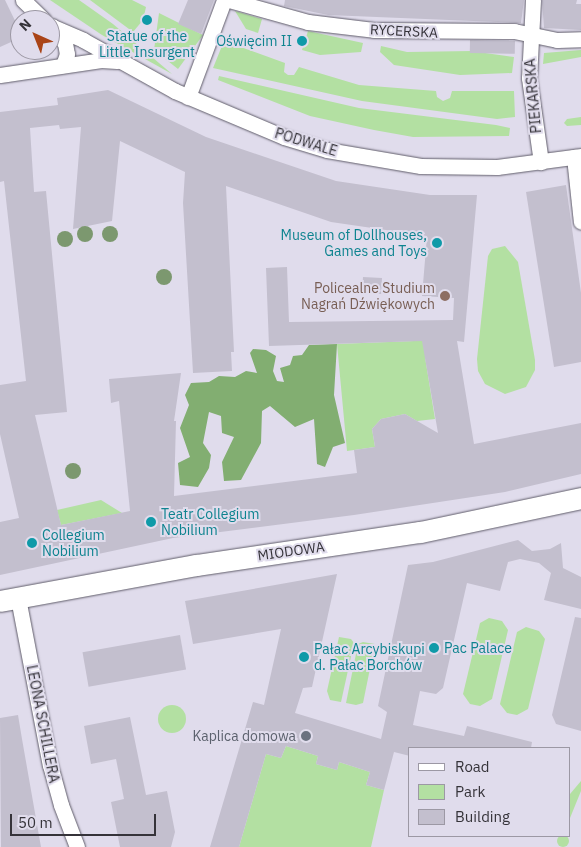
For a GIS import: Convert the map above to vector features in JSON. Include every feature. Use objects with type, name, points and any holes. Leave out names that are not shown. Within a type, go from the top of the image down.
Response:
[{"type":"street","name":"PODWALE","points":[[23,0],[34,10]]},
{"type":"street","points":[[188,96],[224,0]]},
{"type":"street","name":"RYCERSKA","points":[[229,0],[308,22],[374,30],[514,31],[530,36],[557,40],[581,39]]},
{"type":"street","name":"PIEKARSKA","points":[[533,0],[529,78],[541,162]]},
{"type":"street","name":"PODWALE","points":[[60,30],[188,96],[284,137],[367,159],[421,166],[462,167],[541,162],[578,157]]},
{"type":"street","name":"PODWALE","points":[[60,37],[65,43],[67,54],[63,65]]},
{"type":"street","points":[[0,75],[101,60],[122,62]]},
{"type":"street","points":[[578,157],[581,222]]},
{"type":"street","name":"MIODOWA","points":[[9,600],[196,565],[437,529],[581,498]]},
{"type":"street","name":"LEONA SCHILLERA","points":[[9,600],[60,805],[77,847]]},
{"type":"green space","points":[[50,0],[79,0],[113,24],[172,74],[102,35]]},
{"type":"green space","points":[[90,0],[132,0],[146,7],[143,20],[133,32]]},
{"type":"green space","points":[[235,11],[262,19],[258,33],[246,29]]},
{"type":"green space","points":[[159,13],[203,35],[178,69],[154,50]]},
{"type":"green space","points":[[308,31],[363,43],[361,52],[320,55],[302,50]]},
{"type":"green space","points":[[224,41],[285,63],[284,72],[288,75],[294,75],[299,67],[359,85],[436,91],[437,97],[443,101],[450,98],[452,91],[514,91],[515,117],[497,119],[362,101],[213,68]]},
{"type":"green space","points":[[381,46],[407,52],[471,51],[514,57],[512,73],[460,75],[394,65],[380,52]]},
{"type":"green space","points":[[581,50],[581,57],[543,64],[544,53]]},
{"type":"green space","points":[[219,76],[359,108],[496,125],[510,128],[509,136],[413,137],[374,130],[310,116],[218,80]]},
{"type":"green space","points":[[581,117],[581,125],[567,126],[564,123],[567,119]]},
{"type":"green space","points":[[505,246],[518,262],[535,360],[535,370],[526,387],[505,394],[485,384],[478,371],[477,359],[488,256],[492,249]]},
{"type":"green space","points":[[440,340],[425,357],[435,419],[417,421],[405,414],[381,419],[372,429],[375,447],[347,451],[337,344]]},
{"type":"green space","points":[[337,344],[334,395],[345,443],[333,447],[325,467],[317,464],[314,419],[295,427],[270,406],[262,411],[261,443],[241,480],[224,481],[222,462],[234,437],[222,433],[221,416],[209,412],[203,443],[211,455],[209,468],[198,487],[180,485],[178,463],[190,457],[180,428],[189,405],[185,395],[191,383],[209,382],[219,376],[235,377],[246,371],[257,373],[250,353],[253,349],[266,350],[276,356],[273,371],[277,381],[284,382],[280,368],[290,365],[293,356],[302,355],[309,345]]},
{"type":"green space","points":[[101,500],[122,513],[61,525],[57,510]]},
{"type":"green space","points":[[489,618],[502,621],[508,630],[492,699],[480,706],[470,704],[463,694],[480,623]]},
{"type":"green space","points":[[526,627],[539,631],[545,639],[528,709],[517,715],[507,713],[500,704],[517,632]]},
{"type":"green space","points":[[339,637],[351,639],[354,643],[341,702],[330,700],[327,691]]},
{"type":"green space","points":[[363,642],[375,644],[363,703],[356,705],[346,703],[358,644]]},
{"type":"green space","points":[[172,705],[182,709],[186,719],[182,729],[172,733],[162,729],[158,719],[162,709]]},
{"type":"green space","points":[[286,746],[318,756],[316,764],[337,770],[339,762],[370,772],[366,785],[384,790],[371,847],[239,847],[266,754],[281,758]]},
{"type":"green space","points":[[581,781],[581,791],[571,816],[571,793]]},
{"type":"green space","points":[[559,837],[567,837],[569,843],[565,847],[561,847],[557,843]]},
{"type":"building","points":[[0,0],[5,0],[10,10],[10,42],[0,47]]},
{"type":"building","points":[[188,0],[214,0],[201,34],[178,24]]},
{"type":"building","points":[[285,0],[524,0],[521,23],[328,15],[284,6]]},
{"type":"building","points":[[542,0],[577,0],[576,4],[581,4],[581,30],[544,28]]},
{"type":"building","points":[[470,40],[515,41],[515,54],[470,53]]},
{"type":"building","points":[[108,90],[206,137],[336,181],[430,195],[477,195],[464,342],[457,341],[474,444],[581,423],[581,474],[505,492],[354,515],[173,538],[0,575],[0,522],[19,518],[0,434],[0,385],[26,381],[4,181],[0,182],[0,112],[58,105],[57,98]],"holes":[[[59,125],[60,129],[81,127],[73,229],[112,221],[120,141],[185,172],[183,203],[193,373],[232,371],[231,352],[234,352],[226,186],[331,222],[427,236],[422,296],[454,298],[453,320],[289,322],[287,267],[266,268],[269,346],[422,341],[438,433],[405,414],[381,419],[372,429],[375,447],[354,450],[357,473],[174,496],[176,421],[174,421],[181,373],[109,379],[111,403],[119,401],[130,511],[61,525],[35,415],[67,412],[46,191],[34,192],[30,128]]]},
{"type":"building","points":[[566,185],[581,293],[581,362],[554,367],[526,192]]},
{"type":"building","points":[[363,277],[382,278],[381,294],[362,293]]},
{"type":"building","points":[[518,540],[532,551],[550,549],[561,543],[563,568],[581,577],[581,609],[544,600],[551,573],[539,563],[520,559],[508,562],[500,591],[467,583],[443,688],[436,694],[420,691],[413,725],[464,736],[467,726],[532,742],[531,747],[408,747],[408,756],[394,752],[384,790],[366,785],[370,772],[339,762],[337,770],[316,764],[318,756],[286,746],[281,758],[266,754],[239,847],[210,847],[253,702],[264,705],[281,629],[193,644],[185,601],[337,574],[312,687],[303,688],[295,713],[381,739],[387,712],[378,706],[408,565],[433,562]]},
{"type":"building","points":[[575,617],[581,618],[581,731],[556,724],[552,715]]},
{"type":"building","points":[[180,635],[186,669],[89,687],[83,652]]},
{"type":"building","points":[[18,715],[41,847],[1,847],[0,718]]},
{"type":"building","points":[[130,717],[146,795],[167,791],[175,832],[171,847],[120,847],[111,802],[124,799],[116,759],[91,764],[84,726]]},
{"type":"place","name":"Statue of the Little Insurgent","points":[[147,20]]},
{"type":"place","name":"Oświęcim II","points":[[302,41]]},
{"type":"place","name":"Museum of Dollhouses, Games and Toys","points":[[437,243]]},
{"type":"place","name":"Policealne Studium Nagrań Dźwiękowych","points":[[445,296]]},
{"type":"place","name":"Teatr Collegium Nobilium","points":[[151,522]]},
{"type":"place","name":"Collegium Nobilium","points":[[32,543]]},
{"type":"place","name":"Pac Palace","points":[[434,648]]},
{"type":"place","name":"Pałac Arcybiskupi d. Pałac Borchów","points":[[304,657]]},
{"type":"place","name":"Kaplica domowa","points":[[306,736]]}]
